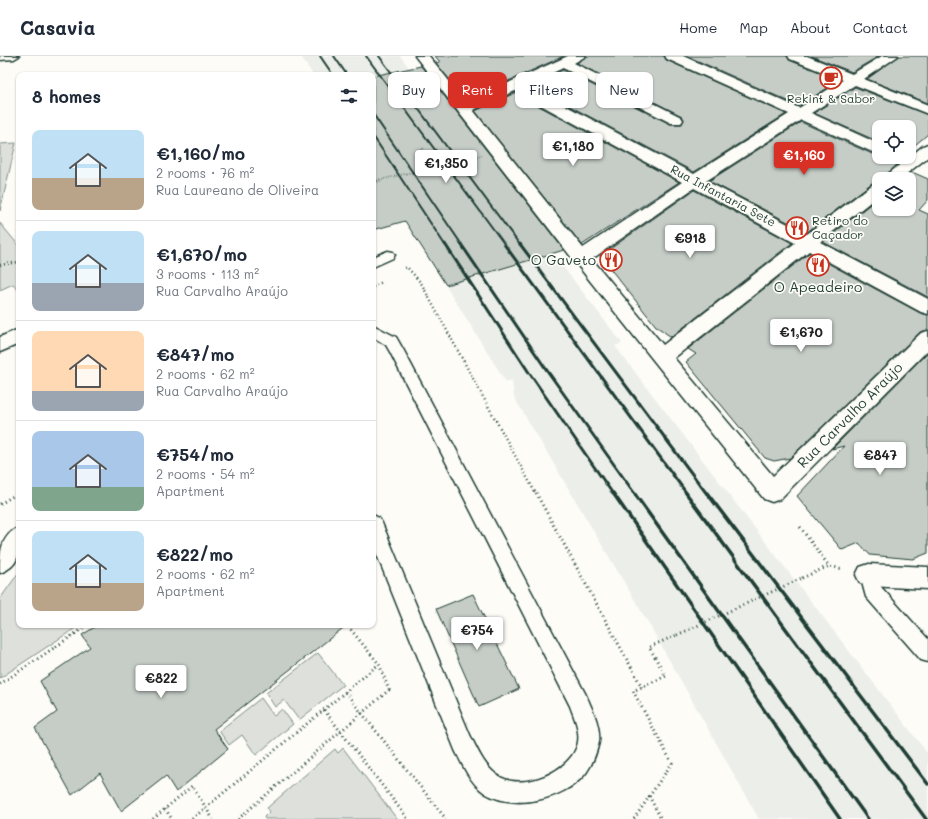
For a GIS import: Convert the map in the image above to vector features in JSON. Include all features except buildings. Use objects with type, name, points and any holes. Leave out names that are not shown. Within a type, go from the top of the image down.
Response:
[{"type":"street","points":[[422,56],[581,258],[662,356],[872,192]]},
{"type":"street","points":[[546,72],[579,56]]},
{"type":"street","points":[[672,56],[872,147]]},
{"type":"street","points":[[795,56],[928,110]]},
{"type":"street","points":[[581,258],[694,181],[891,56]]},
{"type":"street","points":[[563,64],[676,120]]},
{"type":"street","points":[[464,109],[515,87]]},
{"type":"street","name":"Rua Infantaria Sete","points":[[558,108],[928,307]]},
{"type":"street","points":[[916,154],[928,149]]},
{"type":"street","points":[[911,164],[928,172]]},
{"type":"street","points":[[0,345],[16,337]]},
{"type":"street","name":"Rua Carvalho Araújo","points":[[662,356],[772,492],[928,338]]},
{"type":"street","points":[[0,562],[16,542]]},
{"type":"street","points":[[869,575],[928,578]]},
{"type":"lane","points":[[0,58],[14,56]]},
{"type":"lane","points":[[376,261],[388,255]]},
{"type":"lane","points":[[376,332],[391,342],[397,351],[579,702],[586,724],[588,742],[579,764],[562,779],[527,792],[509,791],[492,785],[480,774],[460,736],[376,530]]},
{"type":"lane","points":[[869,575],[873,591],[928,653]]},
{"type":"path","points":[[429,168],[417,150],[423,148],[435,165]]},
{"type":"path","points":[[376,182],[482,155]]},
{"type":"path","points":[[418,169],[429,168],[439,164]]},
{"type":"path","points":[[376,181],[380,179]]},
{"type":"path","points":[[0,265],[16,262]]},
{"type":"path","points":[[407,267],[421,283],[642,686]]},
{"type":"path","points":[[0,504],[16,494]]},
{"type":"path","points":[[800,527],[829,566]]},
{"type":"path","points":[[634,819],[672,763],[633,691],[666,676],[649,647],[829,566],[869,575]]},
{"type":"path","points":[[0,684],[84,628]]},
{"type":"path","points":[[238,819],[389,690],[379,664],[349,628]]},
{"type":"path","points":[[192,819],[379,664]]},
{"type":"path","points":[[345,692],[446,819]]},
{"type":"path","points":[[324,710],[408,819]]},
{"type":"path","points":[[153,819],[192,786],[212,819]]},
{"type":"path","points":[[649,796],[661,819]]},
{"type":"path","points":[[165,809],[172,819]]},
{"type":"shaded area","points":[[301,56],[400,56],[412,72],[388,72],[388,108],[440,108],[622,343],[615,346],[928,754],[928,819],[759,819],[649,624],[514,397],[512,380],[506,382],[428,257],[424,245],[376,173],[376,72],[311,72]]},
{"type":"shaded area","points":[[16,143],[0,211],[0,144]]},
{"type":"shaded area","points":[[0,223],[16,242],[16,288],[13,284],[0,290]]},
{"type":"shaded area","points":[[16,576],[16,628],[75,628],[0,678],[0,599]]},
{"type":"shaded area","points":[[318,653],[343,685],[299,720],[284,700],[275,707],[266,693]]},
{"type":"shaded area","points":[[261,698],[274,716],[282,709],[293,724],[256,755],[242,735],[229,745],[219,731]]},
{"type":"shaded area","points":[[343,748],[397,819],[265,819],[264,817],[269,812],[267,808],[335,749],[338,753]]},
{"type":"railway","points":[[320,56],[331,72]]},
{"type":"railway","points":[[334,56],[345,72]]},
{"type":"railway","points":[[366,56],[505,245]]},
{"type":"railway","points":[[379,56],[520,245]]},
{"type":"railway","points":[[376,118],[462,245]]},
{"type":"railway","points":[[376,141],[445,245]]},
{"type":"railway","points":[[445,244],[530,374],[613,494]]},
{"type":"railway","points":[[461,244],[546,369],[635,494]]},
{"type":"railway","points":[[504,244],[687,494]]},
{"type":"railway","points":[[520,244],[707,494]]},
{"type":"railway","points":[[613,493],[840,819]]},
{"type":"railway","points":[[634,493],[868,819]]},
{"type":"railway","points":[[686,493],[926,819]]},
{"type":"railway","points":[[707,493],[928,784]]},
{"type":"place","name":"Rekint & Sabor","points":[[831,78]]},
{"type":"place","name":"Retiro do Caçador","points":[[797,228]]},
{"type":"place","name":"O Gaveto","points":[[611,260]]},
{"type":"place","name":"O Apeadeiro","points":[[818,265]]}]
